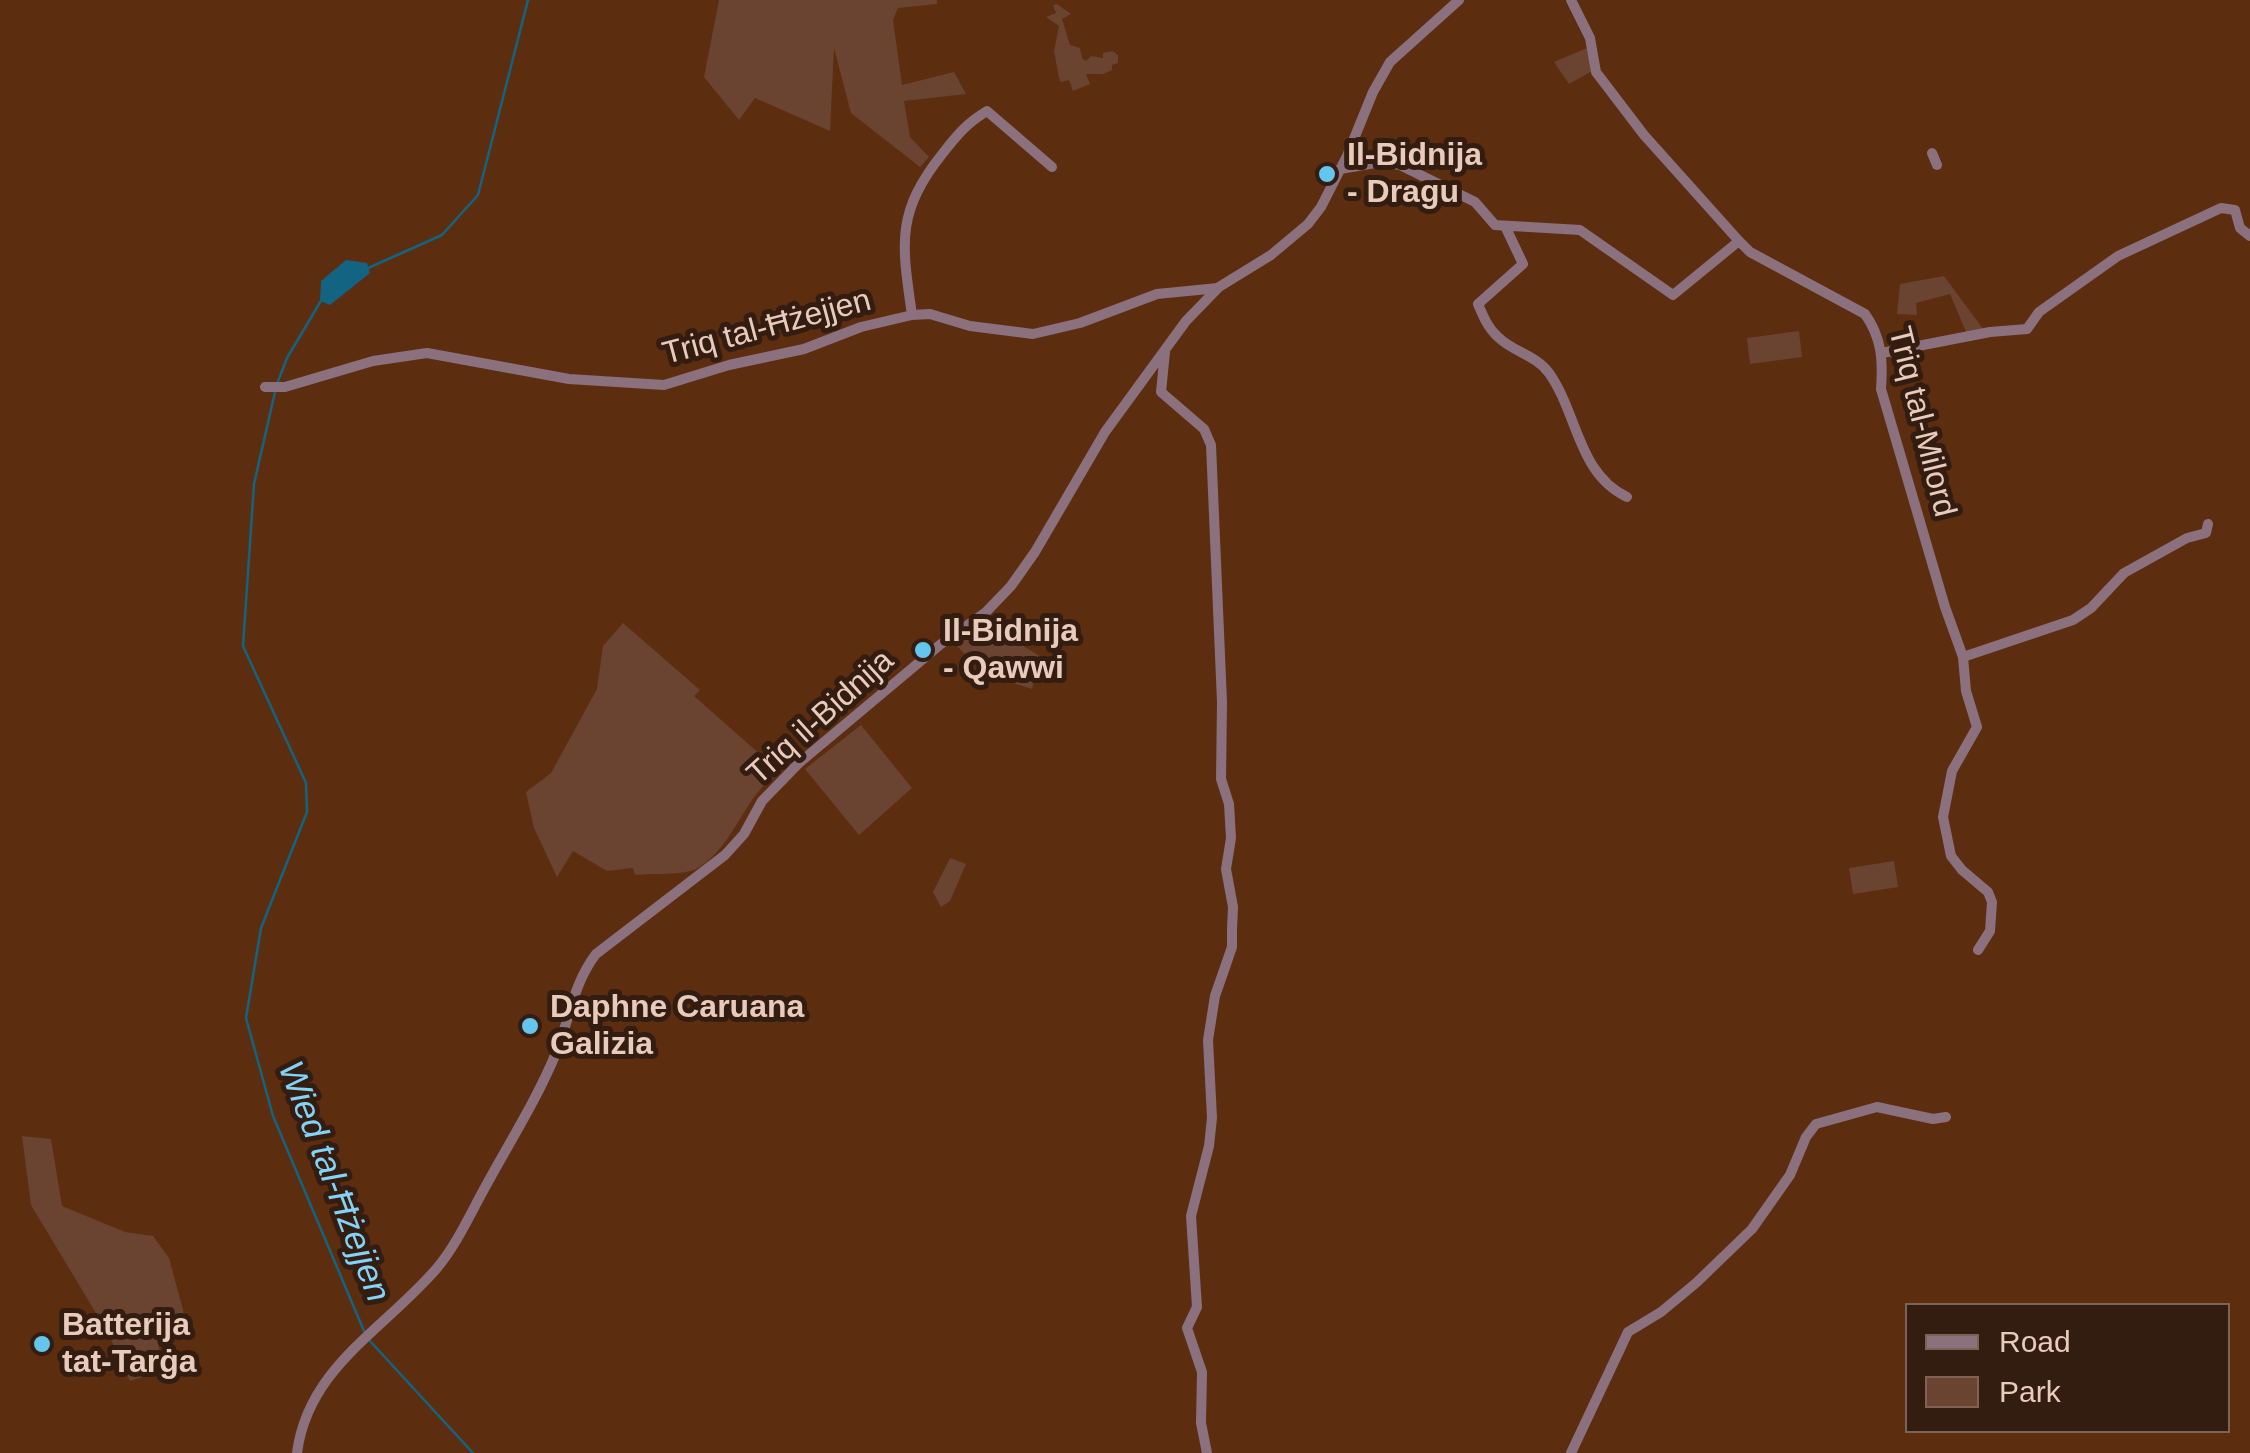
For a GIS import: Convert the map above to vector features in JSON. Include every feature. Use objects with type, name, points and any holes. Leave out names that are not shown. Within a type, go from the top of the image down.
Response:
[{"type":"street","name":"Triq il-Bidnija","points":[[297,1453],[306,1412],[314,1397],[354,1348],[438,1267],[462,1229],[556,1053],[581,974],[596,954],[724,855],[744,834],[762,801],[799,764],[941,644],[986,612],[1011,586],[1105,432],[1186,321],[1219,287],[1271,255],[1308,224],[1321,207],[1390,62],[1459,0]]},
{"type":"street","name":"Triq tal-Milord","points":[[1570,0],[1590,38],[1596,72],[1644,136],[1739,241],[1750,252],[1865,314],[1874,327],[1882,354],[1881,390],[1944,607],[1963,658],[1966,691],[1977,730],[1952,771],[1943,826],[1951,856],[1988,892],[1992,902],[1989,935],[1978,950]]},
{"type":"street","points":[[912,316],[904,254],[908,214],[921,180],[962,126],[987,111],[1052,166]]},
{"type":"street","points":[[1932,152],[1937,165]]},
{"type":"street","points":[[1340,169],[1381,162],[1400,165],[1475,202],[1496,225],[1580,230],[1673,295],[1739,241]]},
{"type":"street","points":[[1882,354],[1990,332],[2027,330],[2039,312],[2118,256],[2221,208],[2235,210],[2240,228],[2250,236]]},
{"type":"street","points":[[1505,226],[1522,264],[1478,304],[1484,320],[1499,339],[1525,352],[1549,373],[1588,460],[1610,489],[1627,497]]},
{"type":"street","name":"Triq tal-Ħżejjen","points":[[266,387],[285,388],[374,361],[427,353],[569,379],[664,384],[804,349],[861,327],[912,316],[930,314],[970,326],[1033,334],[1080,323],[1158,294],[1219,287]]},
{"type":"street","points":[[1167,346],[1162,361],[1161,392],[1204,429],[1211,445],[1222,702],[1221,779],[1230,804],[1231,838],[1226,869],[1233,907],[1232,947],[1215,996],[1208,1040],[1212,1118],[1191,1216],[1197,1307],[1187,1328],[1202,1372],[1201,1423],[1207,1453]]},
{"type":"street","points":[[1963,658],[2073,620],[2091,608],[2124,572],[2187,538],[2206,533],[2208,524]]},
{"type":"street","points":[[1571,1453],[1628,1332],[1660,1312],[1752,1229],[1790,1175],[1806,1137],[1816,1124],[1877,1107],[1933,1120],[1946,1117]]},
{"type":"green space","points":[[719,0],[937,0],[937,4],[898,8],[893,20],[902,85],[954,72],[966,94],[904,101],[910,137],[929,157],[920,167],[851,113],[834,48],[830,131],[755,98],[739,120],[704,77]]},
{"type":"green space","points":[[1053,5],[1071,14],[1062,19],[1070,45],[1080,48],[1082,58],[1103,58],[1103,53],[1112,51],[1118,55],[1112,70],[1086,74],[1090,84],[1073,91],[1069,80],[1061,82],[1059,78],[1054,51],[1059,26],[1046,17],[1056,13]]},
{"type":"green space","points":[[1587,48],[1592,71],[1569,84],[1554,62]]},
{"type":"green space","points":[[1944,276],[1983,329],[1967,334],[1950,294],[1916,303],[1917,315],[1897,314],[1900,284]]},
{"type":"green space","points":[[1799,331],[1802,357],[1750,364],[1747,338]]},
{"type":"green space","points":[[988,617],[1010,638],[1040,656],[1032,689],[985,674],[954,643]]},
{"type":"green space","points":[[623,623],[700,690],[694,696],[780,772],[757,793],[722,847],[692,871],[635,875],[633,868],[607,871],[573,851],[557,877],[534,828],[526,792],[551,773],[597,689],[603,646]]},
{"type":"green space","points":[[861,725],[912,788],[859,835],[805,769]]},
{"type":"green space","points":[[950,858],[966,864],[950,901],[941,907],[933,892]]},
{"type":"green space","points":[[1894,861],[1898,887],[1853,894],[1849,868]]},
{"type":"green space","points":[[22,1136],[51,1139],[62,1206],[125,1232],[153,1236],[169,1258],[186,1321],[154,1330],[165,1369],[130,1381],[108,1333],[31,1205]]},
{"type":"water","points":[[346,260],[367,263],[370,273],[330,305],[320,301],[321,281]]},
{"type":"waterway","name":"Wied tal-Ħżejjen","points":[[366,269],[442,235],[478,195],[528,0]]},
{"type":"waterway","name":"Wied tal-Ħżejjen","points":[[277,384],[287,358],[322,299]]},
{"type":"waterway","name":"Wied tal-Ħżejjen","points":[[275,392],[254,484],[243,646],[306,783],[307,812],[261,928],[246,1018],[273,1116],[364,1331]]},
{"type":"waterway","name":"Wied tal-Ħżejjen","points":[[370,1341],[473,1453]]},
{"type":"place","name":"Il-Bidnija - Dragu","points":[[1327,174]]},
{"type":"place","name":"Il-Bidnija - Qawwi","points":[[923,650]]},
{"type":"place","name":"Daphne Caruana Galizia","points":[[530,1026]]},
{"type":"place","name":"Batterija tat-Tarġa","points":[[42,1344]]}]
